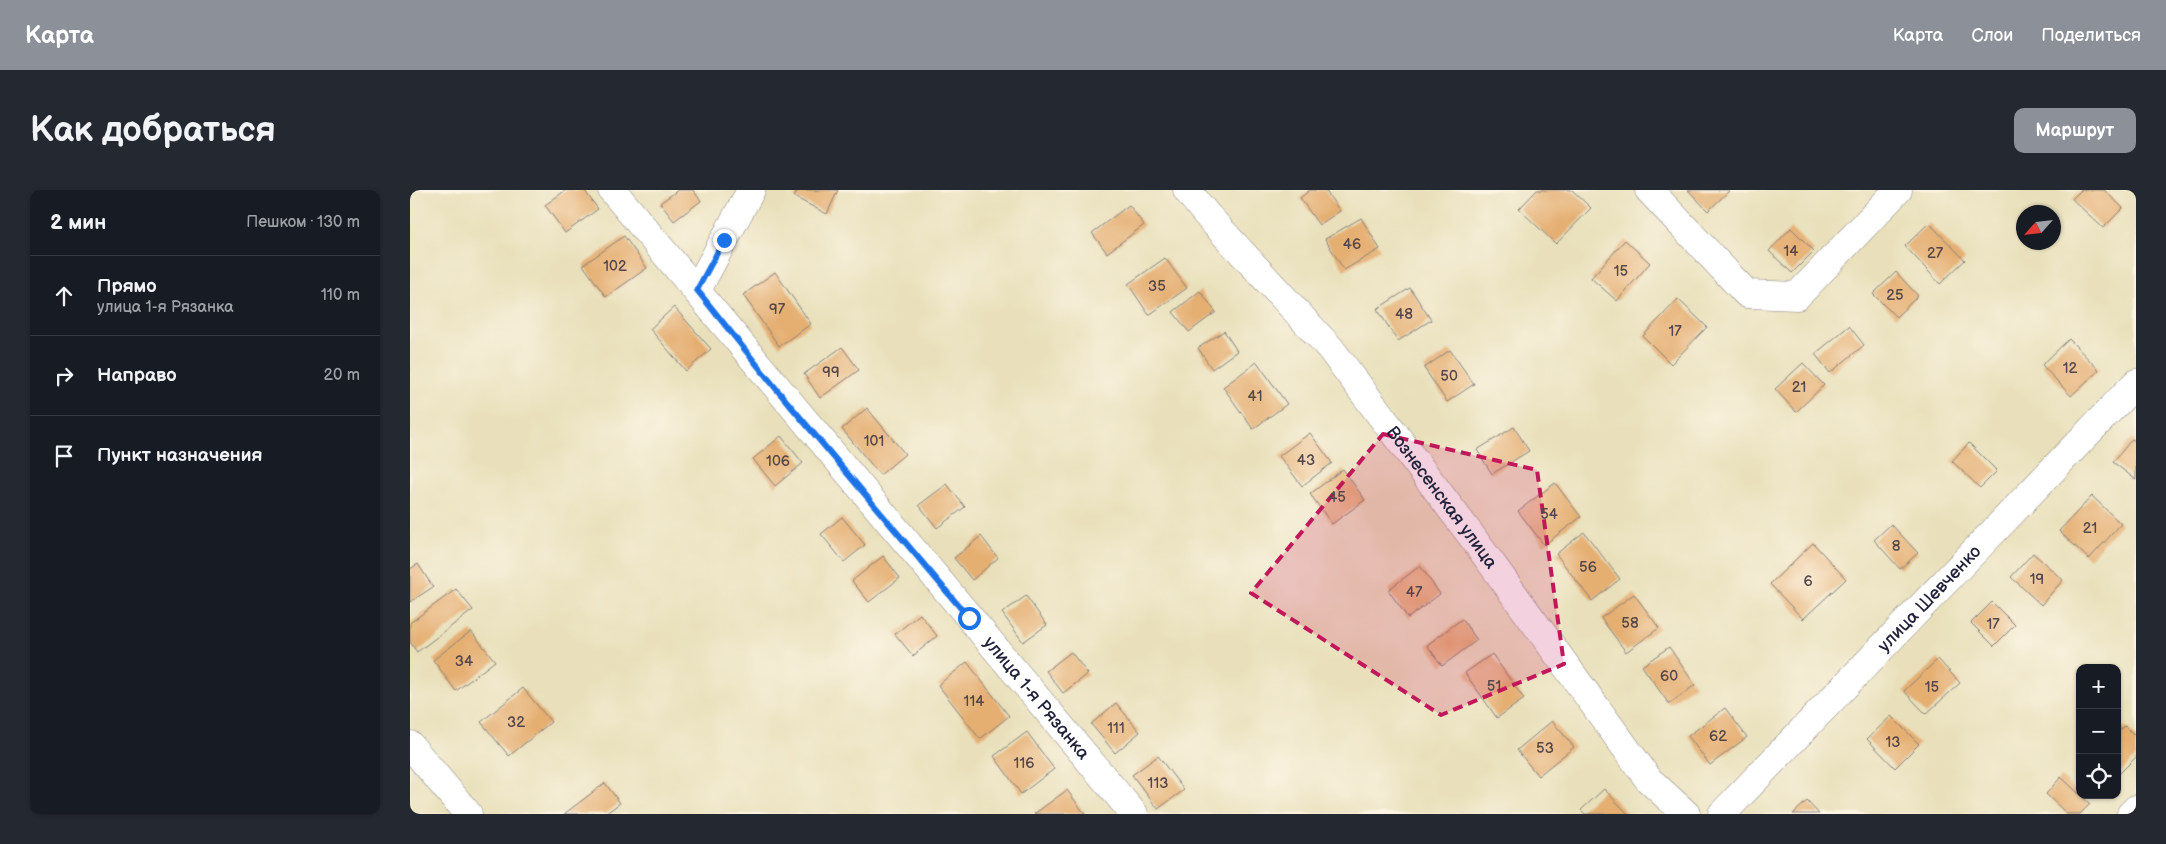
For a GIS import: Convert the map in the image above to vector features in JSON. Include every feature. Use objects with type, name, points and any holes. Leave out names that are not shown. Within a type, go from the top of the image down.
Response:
[{"type":"street","name":"улица 1-я Рязанка","points":[[612,190],[1134,814]]},
{"type":"street","points":[[697,290],[751,190]]},
{"type":"street","name":"Вознесенская улица","points":[[1187,190],[1206,214],[1330,348],[1470,534],[1649,780],[1686,814]]},
{"type":"street","points":[[1649,190],[1747,294],[1797,296],[1898,190]]},
{"type":"street","name":"улица Шевченко","points":[[1722,814],[2136,383]]},
{"type":"street","points":[[410,745],[468,814]]},
{"type":"street","points":[[2131,814],[2136,809]]},
{"type":"highlighted area","points":[[1383,434],[1537,470],[1564,664],[1441,715],[1251,593]]},
{"type":"building","points":[[566,190],[584,190],[598,209],[565,233],[545,205]]},
{"type":"building","points":[[678,190],[693,190],[701,201],[674,221],[660,203]]},
{"type":"building","points":[[798,190],[838,190],[827,214],[794,197]]},
{"type":"building","points":[[1310,190],[1325,190],[1340,211],[1319,225],[1300,198]]},
{"type":"building","points":[[1537,190],[1572,190],[1591,208],[1556,244],[1519,209]]},
{"type":"building","points":[[1688,190],[1730,190],[1708,211]]},
{"type":"building","points":[[2081,190],[2104,190],[2123,208],[2103,228],[2072,199]]},
{"type":"building","points":[[1129,205],[1144,225],[1107,253],[1092,233]]},
{"type":"building","points":[[1361,218],[1380,249],[1344,270],[1325,239]]},
{"type":"building","points":[[1929,223],[1965,260],[1940,284],[1905,246]]},
{"type":"building","points":[[1791,228],[1814,251],[1792,273],[1769,251]]},
{"type":"building","points":[[624,236],[647,268],[606,297],[583,265]]},
{"type":"building","points":[[1625,240],[1650,263],[1617,301],[1591,278]]},
{"type":"building","points":[[1165,258],[1187,288],[1149,315],[1128,284]]},
{"type":"building","points":[[775,272],[811,324],[779,346],[743,295]]},
{"type":"building","points":[[1896,272],[1918,296],[1896,317],[1873,294]]},
{"type":"building","points":[[1410,288],[1431,320],[1398,341],[1377,309]]},
{"type":"building","points":[[1200,291],[1216,312],[1189,332],[1173,312]]},
{"type":"building","points":[[1678,299],[1707,327],[1671,364],[1643,336]]},
{"type":"building","points":[[674,307],[711,349],[686,371],[650,329]]},
{"type":"building","points":[[1849,326],[1864,345],[1830,373],[1815,354]]},
{"type":"building","points":[[1224,331],[1237,351],[1212,369],[1198,348]]},
{"type":"building","points":[[2069,339],[2099,370],[2071,396],[2042,365]]},
{"type":"building","points":[[842,347],[859,370],[820,398],[804,374]]},
{"type":"building","points":[[1450,350],[1474,384],[1447,402],[1424,368]]},
{"type":"building","points":[[1257,362],[1287,404],[1253,429],[1223,387]]},
{"type":"building","points":[[1803,363],[1824,385],[1796,412],[1775,389]]},
{"type":"building","points":[[867,408],[905,454],[880,475],[842,429]]},
{"type":"building","points":[[1514,427],[1529,451],[1492,474],[1477,450]]},
{"type":"building","points":[[1310,433],[1332,463],[1302,486],[1279,456]]},
{"type":"building","points":[[781,436],[803,463],[775,486],[753,459]]},
{"type":"building","points":[[2132,439],[2136,442],[2136,480],[2113,462]]},
{"type":"building","points":[[1969,443],[1997,471],[1980,488],[1952,461]]},
{"type":"building","points":[[1343,469],[1365,500],[1332,524],[1310,494]]},
{"type":"building","points":[[1555,483],[1581,517],[1544,545],[1518,511]]},
{"type":"building","points":[[947,484],[965,507],[937,528],[919,505]]},
{"type":"building","points":[[2092,496],[2121,524],[2089,559],[2059,531]]},
{"type":"building","points":[[842,517],[865,545],[844,562],[821,534]]},
{"type":"building","points":[[1891,524],[1918,553],[1900,569],[1874,540]]},
{"type":"building","points":[[1584,532],[1620,579],[1592,601],[1556,554]]},
{"type":"building","points":[[981,536],[998,558],[972,580],[954,558]]},
{"type":"building","points":[[1813,543],[1846,579],[1803,619],[1770,584]]},
{"type":"building","points":[[2033,553],[2063,580],[2041,605],[2011,577]]},
{"type":"building","points":[[883,556],[900,578],[869,602],[852,581]]},
{"type":"building","points":[[418,564],[433,587],[410,602],[410,569]]},
{"type":"building","points":[[1420,566],[1440,594],[1408,618],[1388,590]]},
{"type":"building","points":[[456,589],[473,610],[417,652],[410,642],[410,623]]},
{"type":"building","points":[[1634,594],[1659,628],[1626,652],[1601,618]]},
{"type":"building","points":[[1026,596],[1047,625],[1023,642],[1002,613]]},
{"type":"building","points":[[1992,602],[2015,625],[1994,646],[1971,623]]},
{"type":"building","points":[[920,614],[937,636],[913,656],[895,634]]},
{"type":"building","points":[[1462,619],[1477,640],[1442,666],[1427,645]]},
{"type":"building","points":[[471,631],[495,661],[456,691],[433,660]]},
{"type":"building","points":[[1669,647],[1695,685],[1669,704],[1642,666]]},
{"type":"building","points":[[1071,652],[1088,674],[1063,693],[1046,671]]},
{"type":"building","points":[[1492,654],[1524,699],[1497,718],[1465,673]]},
{"type":"building","points":[[1938,659],[1960,683],[1926,714],[1904,691]]},
{"type":"building","points":[[967,662],[1009,716],[980,739],[938,685]]},
{"type":"building","points":[[523,688],[551,722],[509,756],[481,722]]},
{"type":"building","points":[[1116,703],[1140,732],[1115,753],[1091,724]]},
{"type":"building","points":[[1725,708],[1747,737],[1710,765],[1688,736]]},
{"type":"building","points":[[1891,716],[1919,744],[1895,768],[1867,739]]},
{"type":"building","points":[[1552,721],[1574,747],[1538,776],[1517,750]]},
{"type":"building","points":[[2125,726],[2136,737],[2136,757],[2121,772],[2121,754],[2121,730]]},
{"type":"building","points":[[1027,732],[1054,769],[1021,794],[994,756]]},
{"type":"building","points":[[1158,756],[1184,790],[1158,809],[1132,775]]},
{"type":"building","points":[[2061,777],[2076,791],[2076,799],[2085,799],[2090,804],[2080,814],[2067,814],[2046,794]]},
{"type":"building","points":[[605,783],[620,803],[605,814],[564,814]]},
{"type":"building","points":[[1604,789],[1628,814],[1585,814],[1581,810]]},
{"type":"building","points":[[1067,790],[1085,814],[1034,814]]},
{"type":"building","points":[[1807,801],[1819,814],[1793,814]]},
{"type":"route","points":[[724,240],[697,290],[778,391],[969,618]]}]
